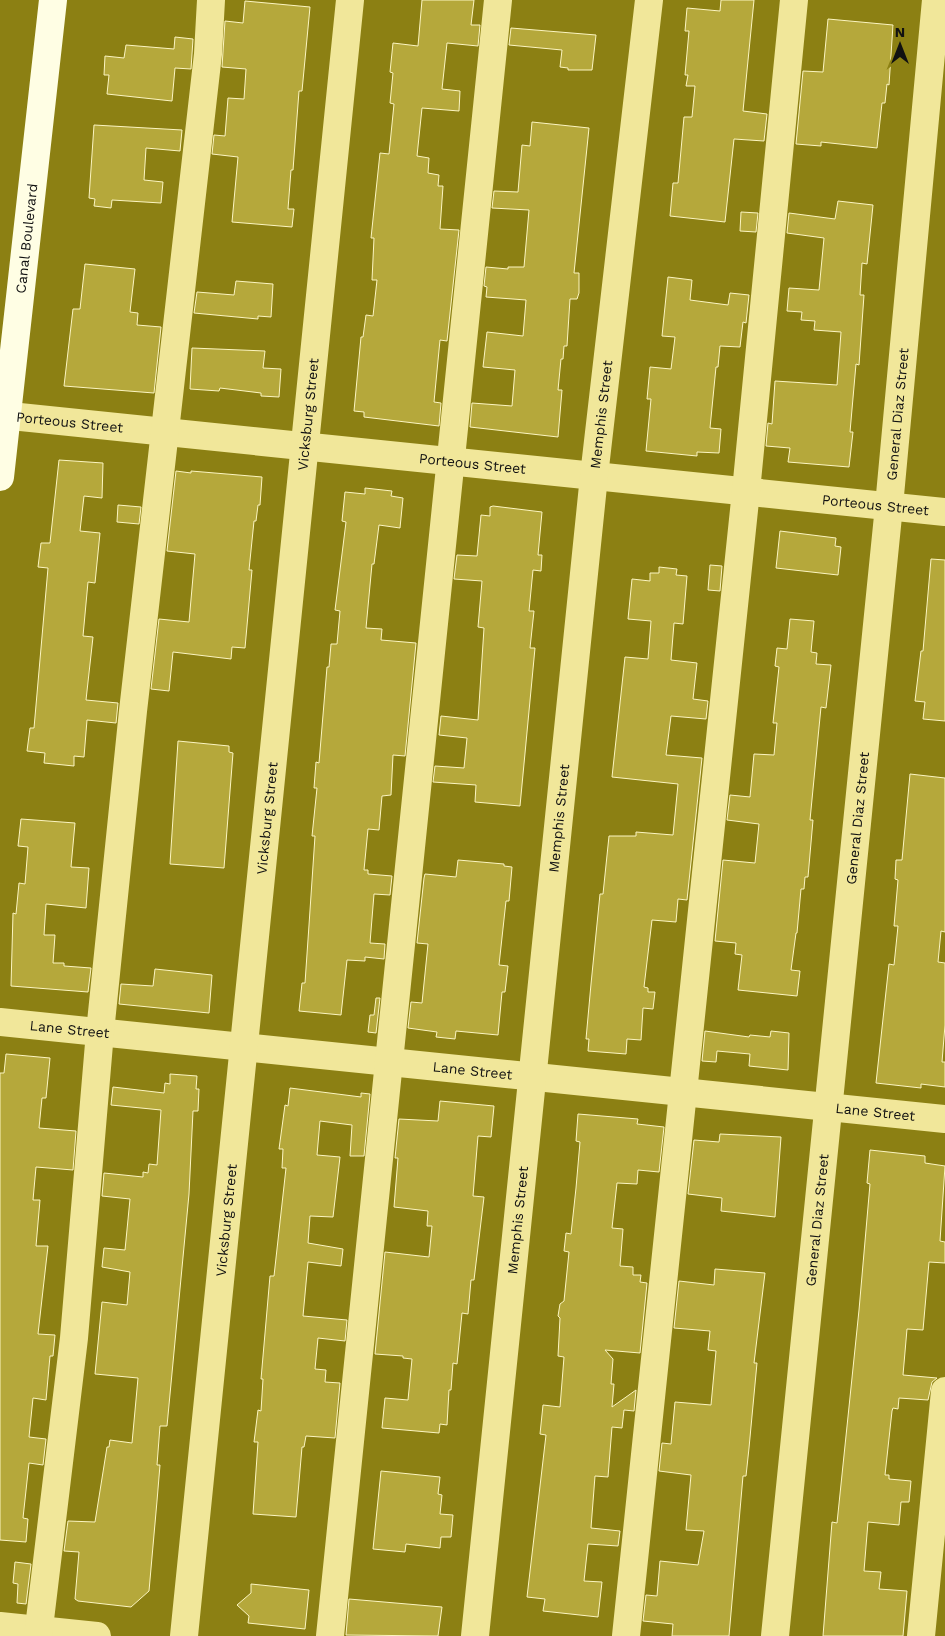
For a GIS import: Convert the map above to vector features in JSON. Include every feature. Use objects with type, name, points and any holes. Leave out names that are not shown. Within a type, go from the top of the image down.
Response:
[{"type":"main road","name":"Canal Boulevard","points":[[0,477],[3,415],[54,0]]},
{"type":"street","points":[[38,1633],[74,1338],[100,1032],[164,431],[208,54],[211,0]]},
{"type":"street","name":"Vicksburg Street","points":[[184,1636],[242,1046],[306,446],[350,0]]},
{"type":"street","points":[[330,1636],[498,0]]},
{"type":"street","name":"Memphis Street","points":[[475,1636],[594,476],[648,0]]},
{"type":"street","points":[[626,1636],[681,1092],[746,491],[794,0]]},
{"type":"street","name":"General Diaz Street","points":[[775,1636],[889,506],[936,0]]},
{"type":"street","name":"Porteous Street","points":[[3,415],[945,512]]},
{"type":"street","name":"Lane Street","points":[[0,1022],[945,1119]]},
{"type":"street","points":[[921,1636],[945,1391]]},
{"type":"street","points":[[0,1626],[38,1633],[97,1636]]},
{"type":"building","points":[[422,0],[474,0],[471,25],[480,25],[478,46],[447,43],[442,89],[460,91],[459,111],[422,108],[417,156],[429,158],[428,173],[439,175],[438,186],[443,186],[440,229],[459,230],[447,341],[440,340],[434,402],[441,403],[439,426],[364,417],[364,412],[354,411],[361,337],[363,337],[366,315],[373,316],[377,280],[372,280],[374,238],[371,238],[380,153],[389,154],[394,104],[390,103],[393,73],[390,72],[393,43],[418,46]]},
{"type":"building","points":[[721,0],[754,0],[743,111],[767,114],[764,141],[734,139],[725,222],[670,216],[673,183],[678,183],[684,117],[692,117],[695,86],[686,86],[688,75],[685,75],[689,31],[685,31],[687,8],[720,11]]},
{"type":"building","points":[[245,1],[310,7],[302,91],[299,91],[293,170],[291,170],[288,209],[294,209],[292,227],[232,222],[238,157],[212,154],[214,135],[225,136],[228,98],[244,99],[246,69],[222,67],[225,21],[243,23]]},
{"type":"building","points":[[828,19],[893,25],[889,85],[887,84],[885,103],[882,103],[877,148],[821,142],[821,146],[796,144],[803,71],[823,72]]},
{"type":"building","points":[[511,28],[596,35],[592,70],[568,70],[568,68],[560,67],[562,50],[509,45]]},
{"type":"building","points":[[175,37],[193,39],[191,69],[175,68],[172,101],[107,94],[109,75],[104,75],[105,56],[124,58],[126,45],[174,49]]},
{"type":"building","points":[[532,122],[589,128],[574,273],[579,273],[579,293],[577,299],[570,299],[567,346],[564,346],[563,359],[561,359],[558,390],[562,390],[558,437],[470,427],[472,403],[512,406],[515,370],[483,367],[487,332],[523,336],[526,300],[486,297],[487,287],[484,286],[486,267],[508,269],[508,267],[524,267],[529,210],[492,208],[494,191],[518,192],[522,145],[530,146]]},
{"type":"building","points":[[94,125],[182,130],[180,151],[146,148],[144,180],[163,182],[161,203],[112,200],[111,208],[94,206],[95,199],[89,198]]},
{"type":"building","points":[[838,201],[873,205],[867,264],[862,263],[860,295],[864,295],[859,365],[856,364],[850,432],[853,432],[849,467],[788,462],[790,448],[766,446],[768,423],[772,424],[775,381],[837,385],[841,332],[814,330],[815,321],[801,320],[802,312],[787,311],[789,288],[819,290],[824,238],[787,233],[789,213],[835,219]]},
{"type":"building","points":[[741,212],[758,213],[756,232],[740,231]]},
{"type":"building","points":[[85,264],[135,269],[130,312],[138,313],[137,325],[161,327],[154,393],[64,386],[73,309],[80,309]]},
{"type":"building","points":[[668,277],[692,280],[690,300],[728,305],[730,293],[749,295],[746,323],[743,322],[740,347],[720,346],[718,367],[716,367],[710,428],[721,429],[719,453],[697,452],[697,456],[646,451],[651,399],[647,399],[650,367],[671,369],[675,337],[662,336]]},
{"type":"building","points":[[236,281],[273,284],[271,317],[258,316],[258,319],[194,313],[197,292],[234,295]]},
{"type":"building","points":[[192,348],[265,351],[263,368],[281,369],[279,397],[261,396],[261,393],[220,388],[219,391],[190,389]]},
{"type":"building","points":[[59,460],[103,463],[102,498],[84,496],[80,531],[100,533],[95,583],[88,582],[83,636],[93,637],[86,700],[118,703],[116,723],[87,720],[84,757],[74,756],[74,766],[44,763],[45,753],[27,751],[30,728],[34,728],[48,568],[38,567],[41,543],[50,543]]},
{"type":"building","points":[[176,471],[262,477],[260,505],[258,505],[256,521],[254,521],[249,570],[252,570],[245,648],[232,647],[231,659],[173,652],[169,691],[151,689],[159,619],[189,622],[195,554],[167,551]]},
{"type":"building","points":[[365,488],[392,491],[391,496],[403,498],[400,528],[379,525],[374,564],[372,564],[366,628],[382,629],[381,640],[416,643],[405,756],[393,755],[391,795],[382,796],[379,830],[368,829],[364,870],[368,870],[368,874],[392,876],[390,895],[374,894],[370,943],[385,944],[384,959],[365,957],[365,961],[347,960],[341,1015],[299,1011],[302,983],[305,983],[309,925],[315,836],[312,836],[317,788],[314,788],[316,762],[319,763],[327,667],[329,667],[331,644],[337,644],[340,611],[335,610],[346,522],[342,521],[345,492],[365,494]]},
{"type":"building","points":[[118,505],[141,507],[139,524],[117,522]]},
{"type":"building","points":[[490,507],[542,512],[538,555],[542,555],[541,571],[533,570],[529,611],[534,611],[530,648],[535,648],[520,806],[475,802],[476,785],[433,782],[435,766],[464,768],[467,738],[439,735],[441,716],[478,720],[484,628],[478,627],[482,581],[454,579],[457,555],[477,556],[481,515],[490,516]]},
{"type":"building","points":[[780,531],[836,538],[835,546],[841,547],[838,575],[776,568]]},
{"type":"building","points":[[931,559],[945,560],[945,721],[923,719],[925,702],[915,701],[921,651],[923,651]]},
{"type":"building","points":[[710,565],[722,566],[720,591],[708,590]]},
{"type":"building","points":[[659,567],[677,569],[676,575],[687,576],[683,624],[674,623],[671,660],[697,663],[693,699],[708,701],[706,719],[671,716],[666,755],[702,758],[687,900],[678,899],[676,922],[652,920],[644,987],[648,988],[648,992],[655,992],[653,1009],[643,1008],[641,1040],[627,1039],[626,1054],[588,1051],[589,1039],[586,1039],[591,984],[600,894],[603,894],[609,836],[636,836],[636,832],[673,835],[678,784],[612,777],[625,657],[648,659],[651,621],[628,619],[632,579],[650,581],[650,573],[659,573]]},
{"type":"building","points":[[790,619],[814,621],[811,652],[817,653],[816,664],[831,665],[826,708],[821,707],[810,820],[813,820],[808,877],[805,877],[804,889],[801,889],[791,970],[800,971],[797,996],[738,990],[742,955],[735,954],[736,943],[715,941],[723,860],[755,863],[759,824],[727,820],[730,795],[750,797],[754,754],[774,755],[777,723],[773,723],[779,667],[775,666],[777,648],[787,649]]},
{"type":"building","points":[[178,741],[229,746],[229,752],[233,753],[224,868],[170,864]]},
{"type":"building","points":[[910,774],[945,778],[945,932],[941,931],[938,962],[945,963],[945,1025],[942,1062],[945,1062],[945,1087],[921,1084],[921,1088],[876,1083],[889,964],[894,965],[898,926],[894,926],[898,880],[895,879],[896,860],[902,860]]},
{"type":"building","points":[[21,819],[75,823],[71,867],[89,868],[86,908],[46,904],[44,935],[55,935],[53,963],[64,963],[64,966],[91,968],[88,992],[11,986],[13,913],[16,914],[19,883],[25,884],[28,847],[18,846]]},
{"type":"building","points":[[458,860],[504,864],[504,866],[512,867],[499,965],[508,966],[505,992],[502,992],[498,1035],[456,1031],[455,1039],[436,1037],[437,1032],[408,1028],[411,1002],[422,1003],[428,944],[417,943],[425,874],[456,877]]},
{"type":"building","points":[[155,969],[212,975],[209,1013],[119,1004],[121,984],[153,986]]},
{"type":"building","points":[[376,998],[380,998],[376,1033],[368,1032],[370,1015],[374,1015]]},
{"type":"building","points":[[705,1031],[749,1037],[750,1035],[770,1037],[771,1031],[789,1033],[788,1070],[749,1066],[750,1054],[717,1051],[716,1062],[702,1061]]},
{"type":"building","points":[[6,1054],[50,1058],[46,1098],[42,1098],[39,1128],[76,1131],[73,1170],[36,1167],[33,1200],[40,1200],[36,1246],[48,1246],[38,1334],[55,1335],[53,1356],[50,1356],[46,1400],[33,1398],[29,1437],[46,1439],[43,1465],[29,1463],[23,1518],[28,1519],[26,1542],[0,1540],[0,1073],[4,1073]]},
{"type":"building","points":[[170,1074],[197,1076],[196,1089],[199,1089],[198,1111],[193,1111],[189,1194],[167,1426],[160,1426],[157,1465],[160,1465],[149,1591],[131,1607],[78,1601],[75,1599],[79,1552],[64,1551],[68,1521],[95,1522],[107,1447],[109,1447],[110,1440],[132,1443],[138,1378],[95,1374],[102,1302],[127,1305],[130,1272],[102,1267],[104,1248],[125,1250],[130,1199],[102,1196],[104,1173],[143,1177],[143,1172],[148,1173],[149,1164],[157,1165],[161,1110],[111,1105],[113,1087],[164,1093],[165,1083],[170,1084]]},
{"type":"building","points":[[290,1088],[361,1097],[361,1093],[370,1094],[364,1156],[350,1156],[352,1125],[320,1121],[317,1155],[340,1157],[333,1217],[310,1216],[308,1243],[343,1249],[341,1266],[308,1262],[303,1316],[347,1320],[345,1341],[318,1338],[315,1369],[326,1370],[325,1382],[340,1383],[335,1438],[306,1436],[304,1447],[302,1447],[296,1517],[253,1514],[258,1442],[254,1442],[258,1410],[261,1411],[263,1379],[261,1379],[270,1276],[274,1276],[286,1168],[282,1168],[283,1149],[279,1149],[285,1105],[288,1106]]},
{"type":"building","points":[[440,1101],[494,1106],[491,1137],[478,1136],[473,1196],[484,1197],[474,1280],[471,1280],[468,1314],[462,1313],[457,1364],[453,1363],[451,1390],[449,1390],[447,1425],[440,1424],[439,1433],[382,1428],[385,1398],[408,1400],[412,1359],[403,1358],[403,1356],[375,1354],[385,1252],[429,1257],[432,1226],[427,1226],[428,1211],[394,1207],[398,1158],[395,1158],[399,1119],[438,1121]]},
{"type":"building","points":[[578,1114],[638,1119],[637,1124],[664,1127],[659,1172],[638,1170],[637,1184],[617,1183],[612,1228],[623,1229],[620,1266],[633,1267],[633,1275],[641,1275],[640,1282],[647,1283],[640,1353],[605,1350],[613,1359],[611,1384],[614,1384],[612,1407],[636,1390],[634,1411],[624,1410],[622,1428],[612,1427],[608,1477],[595,1476],[591,1528],[620,1531],[618,1546],[588,1544],[584,1581],[602,1582],[598,1617],[543,1611],[545,1599],[527,1597],[546,1435],[540,1434],[543,1405],[560,1407],[564,1357],[558,1356],[560,1318],[558,1316],[560,1304],[564,1301],[569,1252],[564,1251],[566,1233],[571,1234],[576,1188],[580,1142],[576,1141]]},
{"type":"building","points":[[720,1134],[781,1137],[775,1217],[721,1211],[722,1198],[688,1194],[694,1140],[719,1142]]},
{"type":"building","points":[[870,1150],[925,1156],[925,1163],[945,1166],[940,1241],[945,1242],[945,1263],[929,1262],[923,1330],[907,1329],[903,1375],[937,1378],[932,1382],[928,1400],[899,1398],[898,1409],[893,1408],[892,1411],[885,1475],[889,1475],[889,1479],[911,1481],[909,1502],[901,1502],[899,1525],[868,1522],[864,1571],[881,1572],[879,1589],[907,1591],[903,1636],[823,1636],[832,1522],[837,1523],[859,1310],[870,1184],[867,1183]]},
{"type":"building","points":[[715,1269],[765,1273],[754,1363],[757,1363],[746,1476],[743,1476],[729,1636],[672,1636],[673,1624],[643,1621],[646,1595],[657,1596],[660,1561],[698,1565],[704,1531],[686,1530],[691,1475],[659,1471],[662,1443],[671,1444],[675,1402],[711,1405],[716,1351],[708,1350],[710,1331],[674,1328],[679,1281],[714,1285]]},
{"type":"building","points":[[381,1471],[440,1477],[438,1494],[442,1495],[440,1514],[453,1515],[451,1537],[441,1537],[440,1548],[406,1544],[405,1552],[373,1549]]},
{"type":"building","points":[[15,1562],[31,1564],[26,1604],[17,1603],[18,1584],[13,1583]]},
{"type":"building","points":[[251,1584],[309,1590],[305,1629],[248,1623],[249,1616],[237,1605],[251,1593]]},
{"type":"building","points":[[349,1599],[442,1607],[438,1636],[346,1635]]}]
